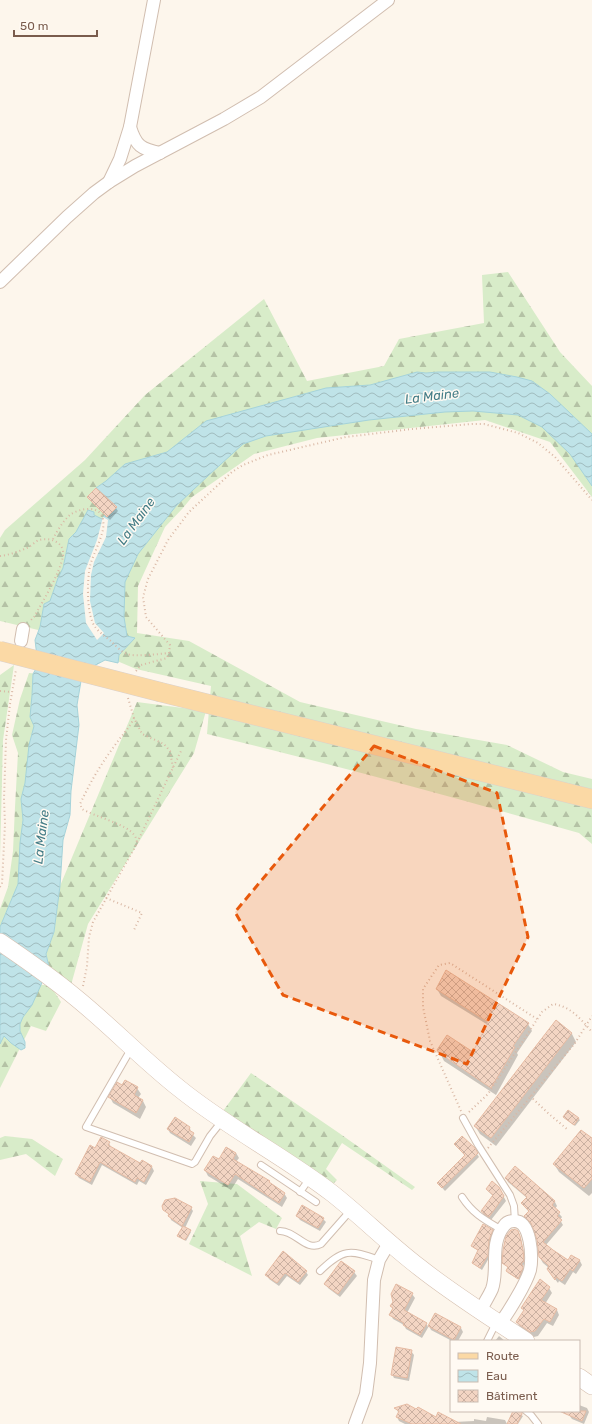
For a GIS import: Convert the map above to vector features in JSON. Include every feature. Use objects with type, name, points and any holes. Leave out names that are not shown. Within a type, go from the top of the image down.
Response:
[{"type":"main road","points":[[0,651],[592,799]]},
{"type":"street","points":[[109,182],[120,159],[130,127],[154,0]]},
{"type":"street","points":[[0,282],[67,217],[109,182],[135,166],[224,119],[261,97],[388,0]]},
{"type":"street","points":[[130,127],[134,139],[139,145],[144,149],[160,153]]},
{"type":"street","points":[[0,942],[49,976],[75,997],[180,1089],[222,1120],[333,1194],[389,1243],[451,1291],[524,1340]]},
{"type":"street","points":[[480,1310],[492,1288],[494,1256],[499,1237],[504,1226],[510,1221],[518,1221],[523,1224],[528,1234],[530,1248],[530,1270],[498,1323]]},
{"type":"street","points":[[355,1424],[366,1394],[370,1363],[374,1280],[379,1260],[389,1243]]},
{"type":"street","points":[[580,1378],[592,1386]]},
{"type":"lane","points":[[132,1047],[86,1127],[192,1164],[195,1162],[210,1136],[222,1120]]},
{"type":"lane","points":[[463,1118],[510,1195],[514,1206],[515,1221]]},
{"type":"lane","points":[[261,1166],[316,1202]]},
{"type":"lane","points":[[300,1192],[310,1178]]},
{"type":"lane","points":[[462,1197],[468,1207],[475,1214],[502,1230]]},
{"type":"lane","points":[[280,1231],[284,1231],[298,1238],[310,1246],[316,1246],[321,1244],[351,1210]]},
{"type":"lane","points":[[320,1271],[334,1258],[346,1253],[360,1254],[379,1260]]},
{"type":"lane","points":[[488,1340],[498,1323]]},
{"type":"lane","points":[[527,1412],[538,1424]]},
{"type":"path","points":[[135,671],[141,665],[167,658],[169,653],[170,646],[146,617],[143,597],[148,579],[168,540],[189,512],[232,472],[243,465],[268,455],[346,437],[412,429],[484,424],[518,433],[538,443],[555,457],[592,500]]},
{"type":"path","points":[[53,540],[58,528],[71,514],[84,509],[95,509],[102,514],[104,521],[99,542],[90,566],[88,580],[88,607],[95,628],[127,654],[169,653]]},
{"type":"path","points":[[0,556],[17,552],[39,540],[53,540],[59,543],[62,547],[63,555],[57,572],[34,617],[22,635]]},
{"type":"path","points":[[0,691],[12,692],[6,740],[4,799],[5,824],[1,864],[2,884],[0,887]]},
{"type":"path","points":[[128,696],[134,718],[142,734],[164,744],[170,751],[173,768]]},
{"type":"path","points":[[134,718],[130,727],[123,734],[94,775],[80,804],[82,809],[87,812],[124,827],[134,834],[137,842]]},
{"type":"path","points":[[75,997],[82,987],[85,977],[90,937],[94,922],[137,842],[181,751]]},
{"type":"path","points":[[106,898],[142,913],[134,930]]},
{"type":"path","points":[[537,1019],[450,963],[439,965],[424,989],[423,1007],[430,1041],[463,1118],[488,1094],[542,1012],[553,1004],[561,1005],[573,1012],[592,1032]]},
{"type":"path","points":[[483,1153],[570,1049],[592,1016]]},
{"type":"path","points":[[530,1096],[567,1129]]},
{"type":"highlighted area","points":[[374,746],[497,793],[528,937],[467,1064],[283,995],[235,912]]},
{"type":"green space","points":[[508,272],[560,352],[592,386],[592,497],[550,442],[485,420],[317,438],[254,454],[192,497],[165,527],[138,586],[137,633],[189,641],[300,702],[416,729],[507,745],[563,772],[592,779],[592,844],[579,833],[301,757],[207,734],[211,686],[136,669],[51,633],[0,621],[0,538],[5,530],[85,460],[145,395],[264,299],[307,381],[384,366],[399,339],[484,323],[482,275]]},
{"type":"green space","points":[[14,665],[3,740],[0,858],[0,675]]},
{"type":"green space","points":[[29,673],[40,674],[24,874],[0,946],[0,909],[8,887],[13,851],[18,753],[12,735],[20,699]]},
{"type":"green space","points":[[137,702],[206,711],[194,753],[88,924],[71,985],[49,967],[46,954],[54,932],[60,886]]},
{"type":"green space","points":[[20,985],[50,985],[61,1002],[46,1031],[31,1026],[0,1088],[0,1032]]},
{"type":"green space","points":[[251,1073],[415,1187],[412,1190],[342,1143],[326,1169],[337,1180],[332,1185],[223,1111]]},
{"type":"green space","points":[[5,1136],[32,1139],[63,1159],[55,1176],[26,1154],[0,1160],[0,1138]]},
{"type":"green space","points":[[200,1181],[237,1184],[282,1218],[276,1229],[259,1222],[240,1236],[252,1276],[189,1244],[208,1204]]},
{"type":"water","name":"La Maine","points":[[417,372],[490,372],[532,381],[550,394],[592,434],[592,486],[570,454],[542,427],[518,415],[473,411],[445,412],[369,420],[266,436],[243,444],[176,506],[138,554],[125,582],[124,617],[127,636],[135,638],[119,655],[118,663],[105,660],[92,667],[81,681],[77,705],[79,725],[71,791],[70,815],[63,840],[60,886],[54,932],[46,954],[49,967],[32,1005],[23,1017],[20,1024],[20,1031],[25,1042],[25,1048],[21,1050],[4,1036],[0,1044],[0,927],[18,884],[23,820],[21,799],[25,783],[29,745],[34,726],[30,717],[33,674],[38,665],[35,640],[40,627],[44,604],[50,601],[63,568],[69,539],[76,532],[88,510],[94,512],[94,515],[102,519],[105,515],[108,517],[117,507],[96,488],[125,464],[167,452],[206,421],[326,388],[370,385]]},
{"type":"pier","points":[[103,517],[108,520],[106,537],[94,562],[91,575],[90,601],[95,623],[104,633],[97,640],[86,623],[83,594],[85,571],[97,540]]},
{"type":"building","points":[[96,488],[117,507],[107,517],[87,497]]},
{"type":"building","points":[[446,970],[529,1023],[513,1046],[515,1047],[491,1088],[439,1053],[437,1050],[447,1035],[473,1052],[488,1022],[436,989]]},
{"type":"building","points":[[556,1020],[572,1033],[491,1138],[474,1126]]},
{"type":"building","points":[[125,1080],[138,1087],[134,1095],[143,1100],[136,1113],[108,1097],[117,1082],[122,1085]]},
{"type":"building","points":[[568,1110],[579,1118],[574,1125],[563,1117]]},
{"type":"building","points":[[175,1117],[190,1127],[189,1130],[194,1133],[189,1142],[167,1129]]},
{"type":"building","points":[[581,1130],[592,1138],[592,1179],[584,1188],[553,1164]]},
{"type":"building","points":[[462,1136],[475,1148],[478,1153],[442,1188],[437,1183],[465,1155],[454,1144]]},
{"type":"building","points":[[101,1137],[110,1142],[108,1145],[140,1163],[142,1160],[152,1166],[144,1182],[137,1178],[135,1182],[100,1162],[90,1182],[75,1174],[90,1145],[95,1148]]},
{"type":"building","points":[[226,1147],[236,1153],[233,1159],[270,1181],[269,1182],[285,1193],[279,1203],[235,1174],[228,1185],[204,1170],[213,1156],[219,1159]]},
{"type":"building","points":[[515,1166],[555,1201],[552,1205],[560,1212],[557,1216],[562,1220],[543,1242],[568,1260],[571,1255],[580,1260],[573,1271],[570,1269],[562,1281],[556,1277],[555,1280],[547,1269],[549,1266],[539,1257],[537,1240],[534,1231],[531,1223],[524,1216],[529,1211],[521,1203],[527,1197],[505,1178]]},
{"type":"building","points":[[492,1181],[499,1187],[504,1196],[489,1217],[481,1211],[493,1195],[486,1189]]},
{"type":"building","points":[[175,1198],[192,1207],[182,1226],[168,1216],[169,1214],[163,1210],[162,1206],[165,1200]]},
{"type":"building","points":[[302,1205],[324,1218],[318,1228],[296,1216]]},
{"type":"building","points":[[483,1224],[493,1230],[489,1240],[488,1255],[480,1268],[472,1263],[478,1250],[471,1246]]},
{"type":"building","points":[[183,1226],[191,1230],[185,1240],[177,1236]]},
{"type":"building","points":[[515,1229],[518,1231],[520,1236],[524,1261],[521,1264],[523,1268],[518,1279],[506,1271],[508,1267],[502,1263],[506,1236],[511,1230]]},
{"type":"building","points":[[283,1251],[307,1271],[298,1282],[285,1273],[277,1283],[265,1275]]},
{"type":"building","points":[[341,1261],[355,1271],[338,1294],[324,1284]]},
{"type":"building","points":[[540,1279],[550,1287],[541,1300],[557,1309],[550,1322],[544,1319],[535,1331],[530,1332],[516,1322],[524,1310],[521,1308]]},
{"type":"building","points":[[396,1284],[413,1293],[404,1310],[427,1323],[420,1335],[403,1325],[404,1323],[389,1315],[393,1308],[390,1306],[393,1302],[391,1294]]},
{"type":"building","points":[[435,1313],[461,1327],[454,1340],[428,1326]]},
{"type":"building","points":[[396,1347],[412,1350],[407,1378],[391,1375]]},
{"type":"building","points":[[407,1404],[416,1409],[418,1407],[436,1417],[438,1412],[461,1424],[412,1424],[396,1417],[399,1411],[394,1408]]},
{"type":"building","points":[[586,1411],[582,1421],[561,1412]]},
{"type":"building","points":[[513,1412],[522,1412],[517,1424],[507,1424]]}]
